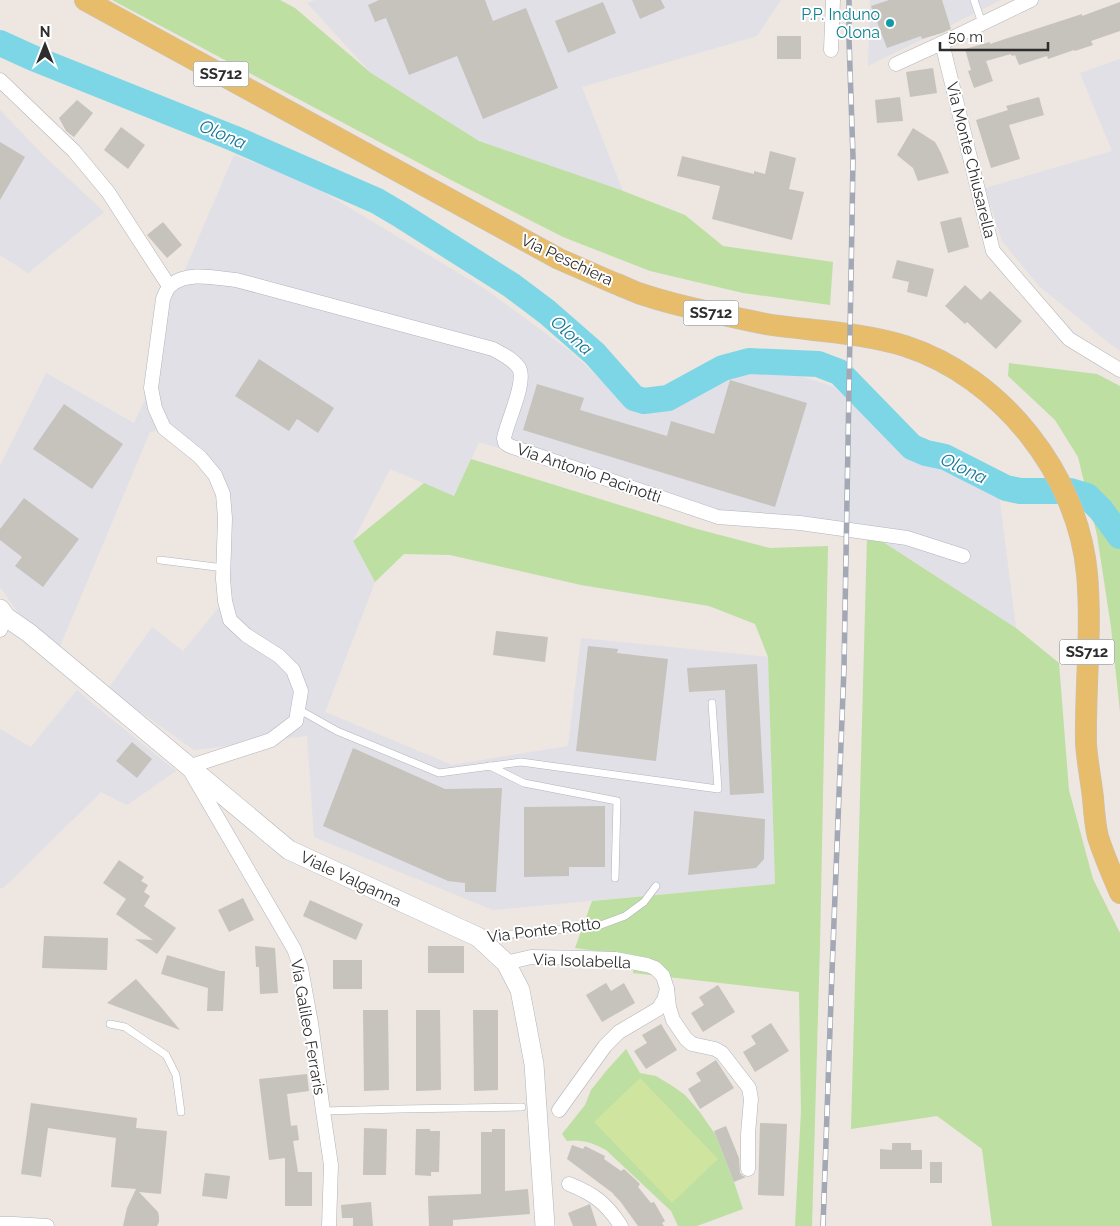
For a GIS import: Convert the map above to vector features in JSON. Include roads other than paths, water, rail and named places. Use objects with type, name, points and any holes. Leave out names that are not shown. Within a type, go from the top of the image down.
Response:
[{"type":"main road","name":"Via Peschiera","points":[[85,0],[559,259],[640,294],[710,313],[772,325],[853,335],[905,346],[956,369],[985,390],[1002,405],[1030,436],[1053,469],[1077,521],[1087,575],[1086,745],[1098,834],[1120,893]]},
{"type":"main road","name":"Viale Valganna","points":[[2,619],[29,633],[289,850],[478,937],[506,963],[520,990],[534,1064],[545,1226]]},
{"type":"street","points":[[832,50],[833,0]]},
{"type":"street","points":[[896,64],[1030,0]]},
{"type":"street","name":"Via Monte Chiusarella","points":[[942,43],[993,251],[1069,339],[1120,370]]},
{"type":"street","points":[[0,80],[74,152],[108,192],[169,286],[163,298],[151,388],[155,408],[164,428],[200,457],[214,475],[223,494],[226,518],[223,579],[230,620],[246,635],[279,656],[292,670],[301,691],[296,721],[270,740],[188,767]]},
{"type":"street","name":"Via Antonio Pacinotti","points":[[169,286],[181,279],[199,276],[236,280],[493,349],[512,360],[519,369],[521,378],[504,438],[510,446],[718,517],[800,523],[907,538],[963,556]]},
{"type":"street","name":"Via Galileo Ferraris","points":[[188,767],[294,949],[301,968],[311,1023],[331,1165],[329,1226]]},
{"type":"street","name":"Via Isolabella","points":[[506,963],[531,958],[615,959],[654,968],[663,976],[673,1020],[686,1039],[692,1044],[715,1049],[722,1054],[749,1088],[751,1099],[748,1169]]},
{"type":"street","points":[[559,1110],[605,1046],[619,1032],[658,1009],[664,1000],[667,989]]},
{"type":"street","points":[[568,1184],[584,1190],[599,1200],[621,1226]]},
{"type":"street","points":[[0,1224],[47,1226]]},
{"type":"lane","points":[[974,0],[982,23]]},
{"type":"lane","points":[[160,560],[224,568]]},
{"type":"lane","points":[[298,709],[337,731],[439,774],[521,762],[718,789],[712,704]]},
{"type":"lane","points":[[489,766],[524,783],[617,801],[615,878]]},
{"type":"lane","name":"Via Ponte Rotto","points":[[478,937],[598,926],[625,916],[644,902],[656,886]]},
{"type":"lane","points":[[110,1024],[125,1027],[166,1055],[176,1074],[181,1112]]},
{"type":"lane","points":[[322,1111],[522,1107]]},
{"type":"waterway","name":"Olona","points":[[0,43],[233,138],[377,201],[511,285],[547,312],[595,354],[634,398],[644,401],[668,398],[723,368],[749,361],[818,364],[839,372],[912,447],[926,453],[945,457],[1006,488],[1020,491],[1070,491],[1087,496],[1101,510],[1120,536]]},
{"type":"railway","points":[[823,1226],[844,668],[853,157],[849,0]]},
{"type":"place","name":"P.P. Induno Olona","points":[[890,23]]}]
